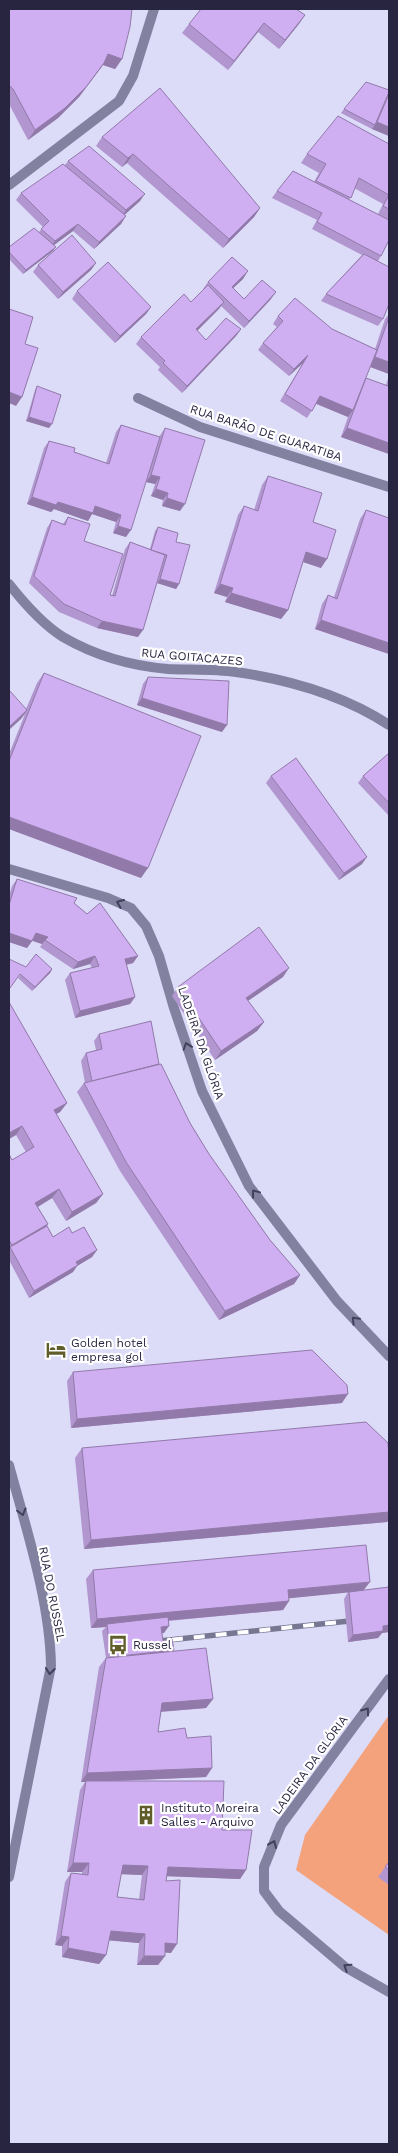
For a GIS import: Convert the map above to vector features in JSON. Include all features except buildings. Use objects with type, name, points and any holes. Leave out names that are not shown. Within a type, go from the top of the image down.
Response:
[{"type":"street","points":[[9,185],[119,101],[133,76],[154,9]]},
{"type":"street","name":"RUA BARÃO DE GUARATIBA","points":[[138,398],[200,427],[389,487]]},
{"type":"street","name":"RUA GOITACAZES","points":[[9,584],[41,619],[64,637],[107,656],[137,665],[166,669],[234,672],[284,680],[330,694],[372,714],[389,725]]},
{"type":"street","name":"LADEIRA DA GLÓRIA","points":[[9,869],[108,898],[131,908],[146,926],[159,956],[202,1091],[249,1186],[337,1301],[389,1356]]},
{"type":"street","name":"RUA DO RUSSEL","points":[[9,1465],[27,1533],[49,1631],[51,1666],[9,1877]]},
{"type":"street","name":"LADEIRA DA GLÓRIA","points":[[389,1679],[281,1825],[264,1867],[264,1891],[279,1911],[345,1967],[389,1992]]},
{"type":"shaded area","points":[[389,1715],[389,1935],[296,1870],[305,1835]]},
{"type":"railway","points":[[150,1642],[359,1620]]},
{"type":"place","name":"Golden hotel empresa gol","points":[[56,1350]]},
{"type":"place","name":"Russel","points":[[118,1645]]},
{"type":"place","name":"Instituto Moreira Salles - Arquivo","points":[[146,1815]]}]
